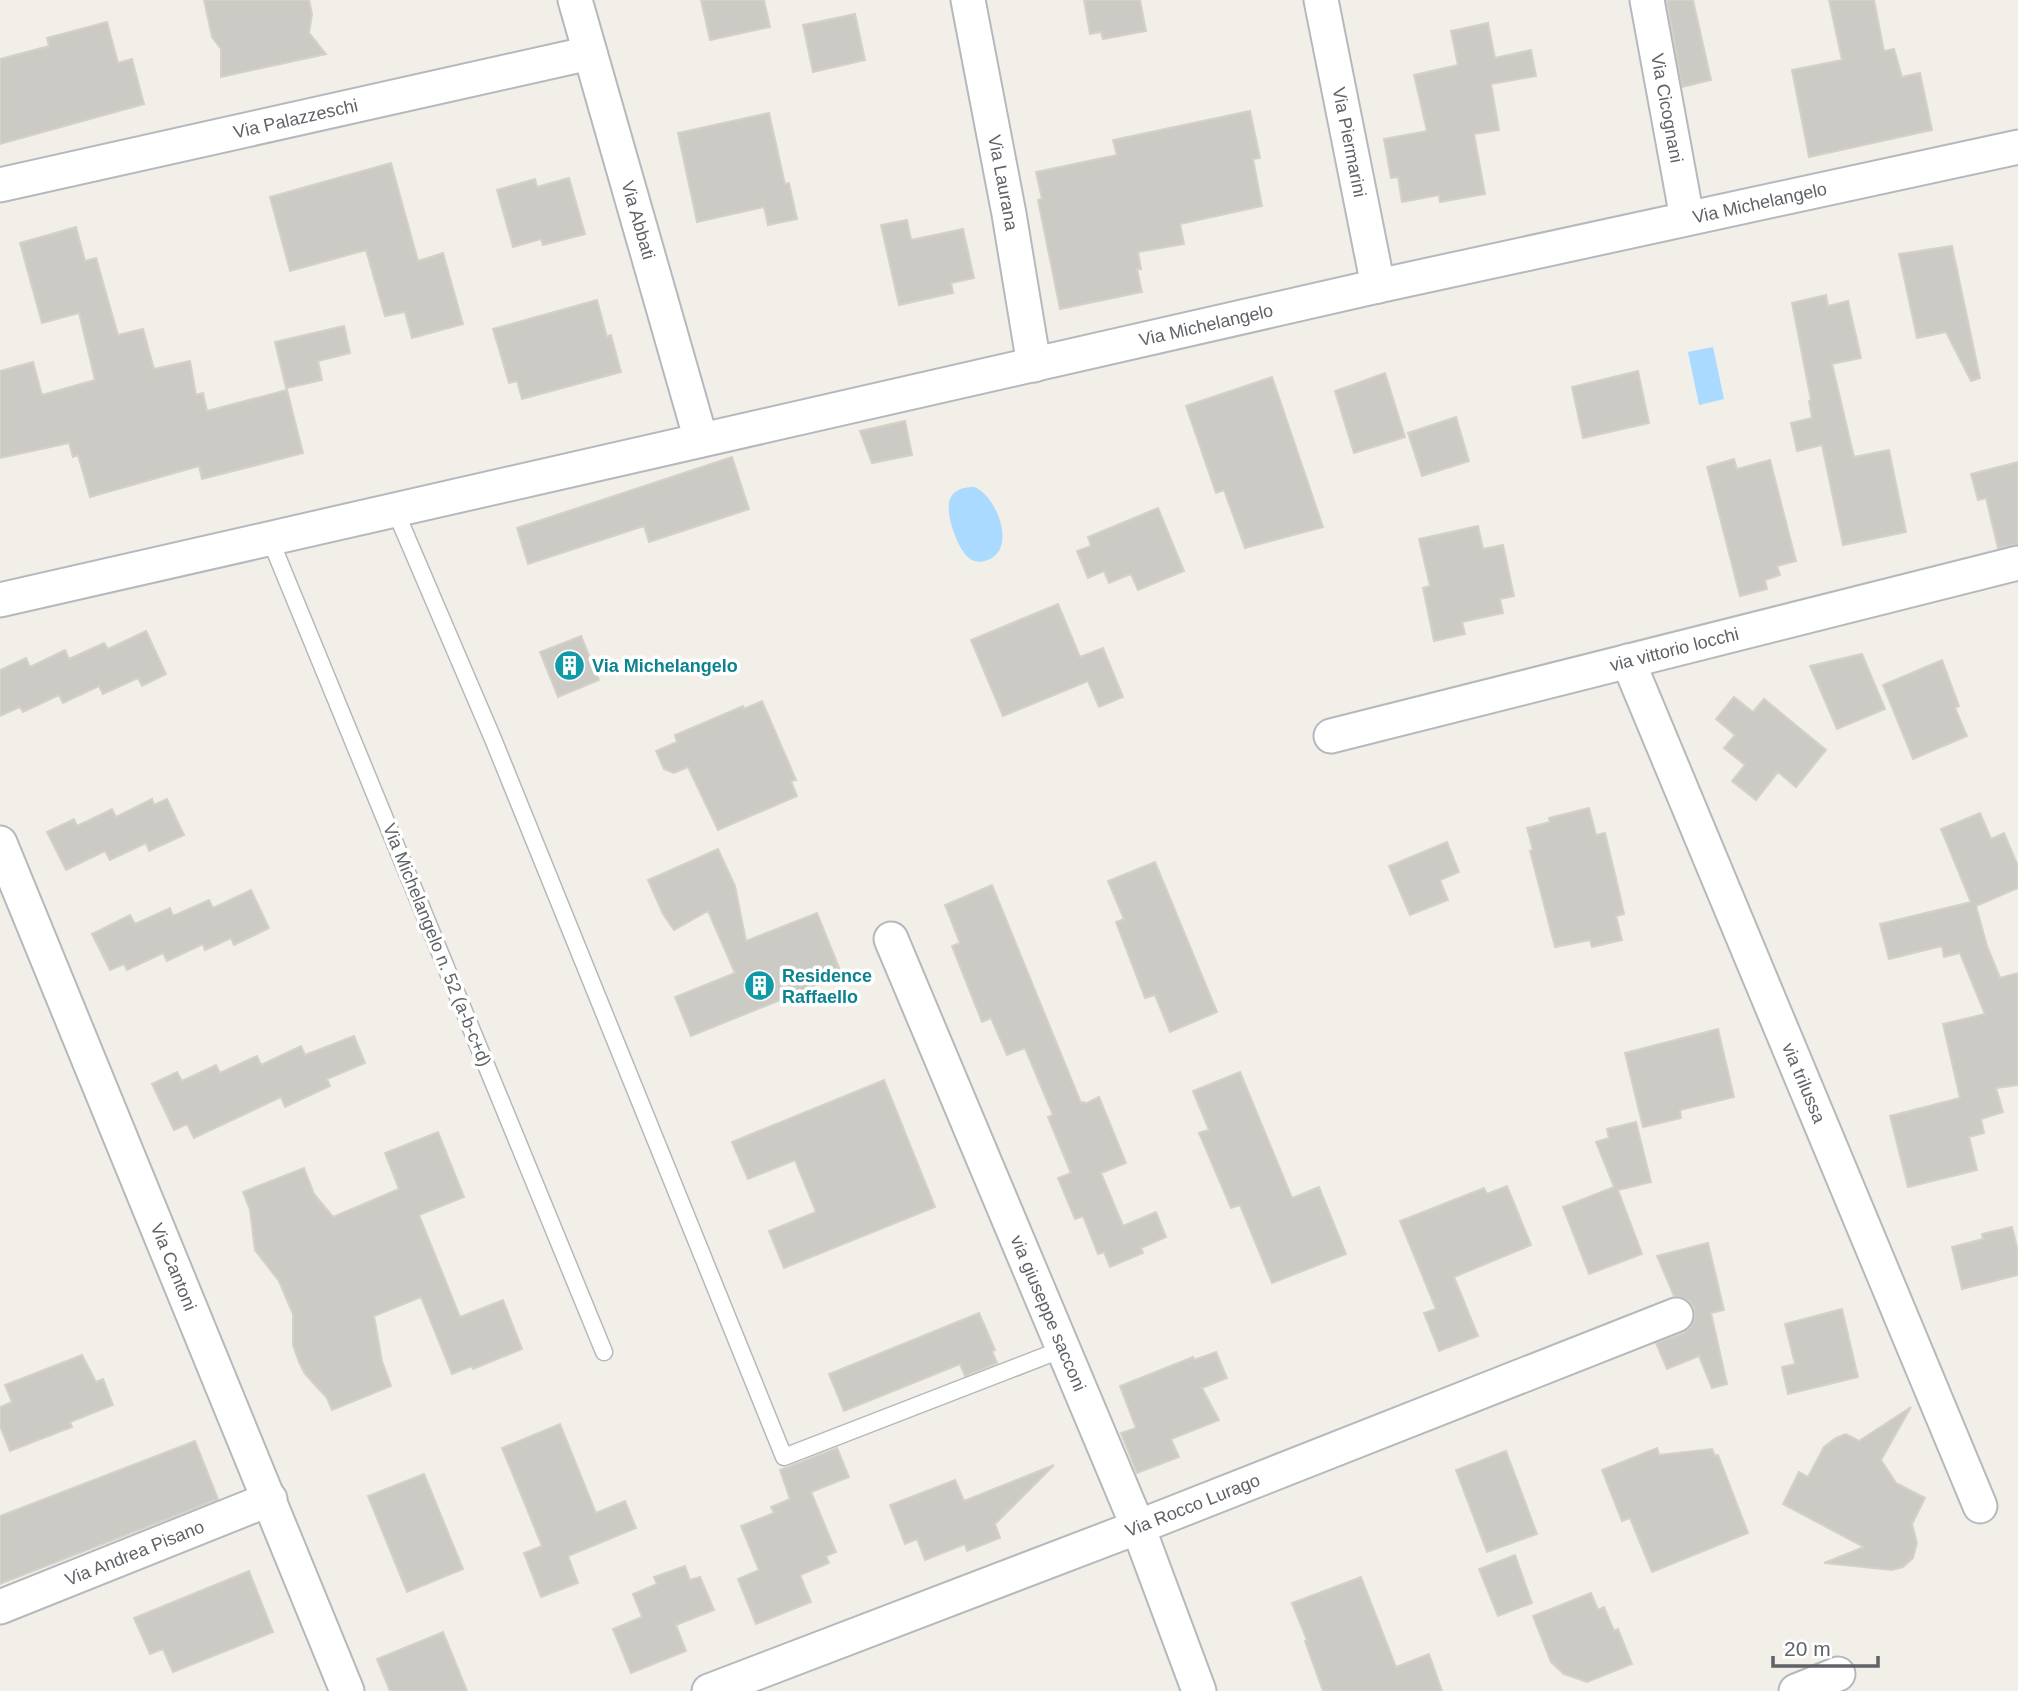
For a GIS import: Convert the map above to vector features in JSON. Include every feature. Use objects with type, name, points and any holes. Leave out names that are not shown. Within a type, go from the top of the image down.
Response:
[{"type":"street","name":"Via Abbati","points":[[575,0],[701,440]]},
{"type":"street","name":"Via Laurana","points":[[968,0],[1009,214],[1034,365]]},
{"type":"street","name":"Via Piermarini","points":[[1321,0],[1378,286]]},
{"type":"street","name":"Via Cicognani","points":[[1647,0],[1687,218]]},
{"type":"street","name":"Via Palazzeschi","points":[[0,186],[590,53]]},
{"type":"street","name":"Via Michelangelo","points":[[0,600],[1378,286],[2018,147]]},
{"type":"street","name":"via vittorio locchi","points":[[1331,736],[2017,566]]},
{"type":"street","name":"via trilussa","points":[[1628,661],[1980,1506]]},
{"type":"street","name":"Via Cantoni","points":[[0,843],[347,1691]]},
{"type":"street","name":"via giuseppe sacconi","points":[[891,939],[1138,1527],[1199,1691]]},
{"type":"street","name":"Via Rocco Lurago","points":[[709,1691],[1138,1527],[1676,1315]]},
{"type":"street","name":"Via Andrea Pisano","points":[[0,1607],[270,1499]]},
{"type":"street","points":[[1796,1691],[1839,1674]]},
{"type":"lane","points":[[394,510],[492,739],[784,1457],[1063,1349]]},
{"type":"lane","name":"Via Michelangelo n. 52 (a-b-c+d)","points":[[270,539],[604,1352]]},
{"type":"water","points":[[1713,347],[1724,399],[1699,405],[1688,352]]},
{"type":"water","points":[[974,487],[989,499],[1000,521],[1002,532],[1002,543],[998,552],[982,562],[965,555],[949,514],[952,495],[964,488]]},
{"type":"building","points":[[204,0],[309,0],[312,14],[309,33],[326,54],[221,77],[221,49],[212,37]]},
{"type":"building","points":[[701,0],[764,0],[770,27],[710,40]]},
{"type":"building","points":[[1084,0],[1140,0],[1146,31],[1103,39],[1101,32],[1090,34]]},
{"type":"building","points":[[1667,0],[1693,0],[1711,80],[1682,87]]},
{"type":"building","points":[[1829,0],[1874,0],[1884,51],[1894,49],[1902,77],[1920,73],[1932,130],[1809,157],[1792,70],[1842,60]]},
{"type":"building","points":[[855,14],[865,60],[813,72],[803,25]]},
{"type":"building","points":[[107,22],[118,63],[132,59],[144,104],[0,144],[0,59],[49,46],[47,38]]},
{"type":"building","points":[[1488,23],[1495,58],[1531,50],[1536,76],[1491,84],[1499,130],[1474,134],[1485,194],[1440,202],[1439,195],[1402,202],[1398,177],[1391,178],[1384,139],[1427,131],[1414,75],[1458,65],[1451,31]]},
{"type":"building","points":[[1250,111],[1260,158],[1253,159],[1262,206],[1180,224],[1184,244],[1138,252],[1141,269],[1137,269],[1142,292],[1060,309],[1038,200],[1042,199],[1036,172],[1117,155],[1113,140]]},
{"type":"building","points":[[769,113],[785,184],[789,183],[797,219],[768,225],[764,207],[697,222],[678,133]]},
{"type":"building","points":[[391,163],[418,261],[443,253],[463,324],[412,338],[405,312],[385,316],[366,250],[290,271],[270,197]]},
{"type":"building","points":[[569,178],[585,234],[543,245],[541,239],[513,247],[497,190],[535,179],[537,187]]},
{"type":"building","points":[[907,220],[911,240],[963,229],[974,278],[951,283],[953,293],[899,305],[881,225]]},
{"type":"building","points":[[76,227],[85,261],[96,258],[118,335],[143,329],[154,369],[190,361],[196,395],[203,393],[207,411],[287,390],[303,453],[202,479],[199,466],[90,497],[78,455],[73,457],[69,443],[0,458],[0,371],[33,362],[42,395],[95,380],[79,313],[42,323],[20,243]]},
{"type":"building","points":[[1952,246],[1980,378],[1971,381],[1946,332],[1917,338],[1899,254]]},
{"type":"building","points":[[1826,295],[1828,306],[1848,301],[1861,358],[1832,364],[1854,457],[1889,450],[1906,532],[1843,545],[1822,445],[1797,451],[1791,423],[1812,418],[1792,303]]},
{"type":"building","points":[[597,300],[607,337],[611,335],[621,372],[522,399],[517,381],[509,383],[493,329]]},
{"type":"building","points":[[344,326],[350,353],[318,361],[322,380],[286,388],[275,342]]},
{"type":"building","points":[[1638,371],[1649,423],[1583,438],[1572,387]]},
{"type":"building","points":[[1385,373],[1405,437],[1354,453],[1335,391]]},
{"type":"building","points":[[1272,377],[1323,527],[1245,548],[1224,490],[1216,493],[1186,406]]},
{"type":"building","points":[[1456,417],[1469,461],[1422,476],[1408,433]]},
{"type":"building","points":[[905,421],[912,455],[872,463],[860,431]]},
{"type":"building","points":[[732,457],[749,509],[649,542],[644,526],[528,564],[517,528]]},
{"type":"building","points":[[1734,459],[1737,469],[1770,460],[1796,561],[1777,566],[1780,575],[1765,580],[1767,589],[1740,596],[1707,467]]},
{"type":"building","points":[[2018,462],[2018,544],[1998,548],[1986,498],[1978,500],[1971,474]]},
{"type":"building","points":[[1158,508],[1184,571],[1138,590],[1131,574],[1109,583],[1104,571],[1088,578],[1077,551],[1091,546],[1088,537]]},
{"type":"building","points":[[1478,526],[1483,549],[1503,545],[1514,596],[1500,599],[1503,613],[1462,622],[1465,634],[1434,641],[1423,588],[1430,586],[1419,539]]},
{"type":"building","points":[[1058,604],[1080,657],[1103,648],[1123,697],[1099,707],[1088,681],[1003,716],[971,640]]},
{"type":"building","points":[[146,631],[166,674],[142,686],[138,678],[103,694],[99,686],[63,703],[59,695],[23,712],[20,707],[0,716],[0,670],[26,658],[30,667],[65,650],[69,659],[104,643],[108,649]]},
{"type":"building","name":"Via Michelangelo","points":[[581,636],[599,680],[558,697],[540,652]]},
{"type":"building","points":[[1862,654],[1885,709],[1837,729],[1810,666]]},
{"type":"building","points":[[1942,660],[1959,706],[1955,708],[1967,736],[1913,759],[1883,685]]},
{"type":"building","points":[[1734,697],[1753,712],[1764,699],[1826,750],[1796,787],[1778,772],[1756,800],[1732,781],[1745,765],[1724,748],[1735,735],[1716,719]]},
{"type":"building","points":[[762,701],[796,780],[791,781],[797,796],[718,830],[688,767],[674,773],[664,769],[656,751],[677,742],[675,735],[743,706],[744,709]]},
{"type":"building","points":[[152,799],[154,805],[167,799],[184,835],[149,851],[146,843],[110,860],[105,851],[66,870],[47,832],[74,819],[77,826],[112,809],[116,817]]},
{"type":"building","points":[[1589,808],[1596,835],[1605,833],[1624,914],[1616,916],[1622,940],[1592,947],[1590,940],[1555,947],[1530,851],[1533,850],[1527,828],[1550,822],[1549,818]]},
{"type":"building","points":[[1980,813],[1991,839],[2004,833],[2018,866],[2018,888],[1976,906],[1987,946],[2000,978],[2018,973],[2018,1085],[1996,1088],[2003,1112],[1981,1119],[1984,1133],[1969,1137],[1977,1170],[1908,1187],[1890,1116],[1960,1098],[1943,1024],[1985,1014],[1960,953],[1944,957],[1942,946],[1889,959],[1880,924],[1971,902],[1941,829]]},
{"type":"building","points":[[1447,842],[1459,872],[1440,880],[1448,900],[1410,915],[1389,866]]},
{"type":"building","points":[[718,849],[735,886],[746,941],[817,913],[842,975],[691,1036],[675,997],[735,973],[708,911],[674,930],[663,914],[648,880]]},
{"type":"building","points":[[1155,862],[1217,1012],[1170,1032],[1155,995],[1145,998],[1116,922],[1124,919],[1108,881]]},
{"type":"building","points":[[992,885],[1081,1103],[1085,1104],[1099,1097],[1126,1163],[1101,1173],[1123,1226],[1156,1212],[1166,1237],[1141,1248],[1143,1253],[1110,1267],[1104,1252],[1098,1254],[1083,1216],[1075,1219],[1058,1178],[1071,1173],[1048,1117],[1053,1115],[1025,1048],[1007,1055],[991,1018],[982,1022],[952,946],[960,943],[945,905]]},
{"type":"building","points":[[251,890],[269,928],[234,945],[231,938],[205,950],[203,944],[167,961],[163,953],[127,970],[124,964],[110,970],[92,934],[130,915],[135,924],[170,908],[173,916],[209,900],[213,908]]},
{"type":"building","points":[[1718,1029],[1734,1097],[1680,1110],[1681,1118],[1643,1127],[1625,1053]]},
{"type":"building","points":[[354,1036],[365,1063],[327,1079],[330,1086],[285,1107],[281,1097],[194,1138],[187,1124],[174,1130],[152,1084],[177,1072],[182,1081],[216,1065],[220,1073],[257,1056],[261,1065],[301,1046],[305,1055]]},
{"type":"building","points":[[1240,1072],[1292,1198],[1319,1187],[1346,1254],[1272,1283],[1240,1205],[1231,1208],[1199,1133],[1209,1130],[1193,1091]]},
{"type":"building","points":[[884,1080],[935,1207],[784,1268],[769,1231],[816,1212],[795,1160],[748,1179],[732,1142]]},
{"type":"building","points":[[1636,1122],[1651,1182],[1618,1190],[1642,1254],[1589,1274],[1563,1207],[1614,1187],[1596,1142],[1609,1138],[1607,1129]]},
{"type":"building","points":[[438,1132],[464,1197],[419,1215],[460,1317],[503,1300],[522,1349],[473,1369],[472,1366],[452,1374],[421,1297],[374,1316],[382,1361],[391,1386],[332,1410],[327,1398],[305,1374],[299,1362],[293,1345],[293,1314],[279,1281],[255,1250],[250,1210],[243,1192],[304,1168],[314,1194],[333,1217],[399,1189],[385,1153]]},
{"type":"building","points":[[1507,1186],[1531,1245],[1454,1277],[1478,1336],[1439,1351],[1424,1313],[1436,1309],[1400,1221],[1484,1188],[1487,1194]]},
{"type":"building","points":[[2012,1227],[2018,1251],[2018,1275],[1962,1289],[1952,1247],[1983,1239],[1982,1234]]},
{"type":"building","points":[[1708,1243],[1724,1310],[1711,1313],[1727,1384],[1712,1388],[1699,1356],[1667,1369],[1656,1343],[1684,1333],[1695,1317],[1694,1307],[1688,1300],[1674,1296],[1657,1256]]},
{"type":"building","points":[[1842,1309],[1858,1377],[1788,1394],[1782,1367],[1795,1364],[1785,1324]]},
{"type":"building","points":[[979,1313],[995,1350],[992,1351],[997,1363],[965,1376],[960,1364],[844,1411],[829,1374]]},
{"type":"building","points":[[1216,1352],[1227,1378],[1202,1388],[1219,1420],[1171,1439],[1179,1457],[1137,1473],[1121,1433],[1136,1428],[1120,1386],[1193,1357],[1194,1360]]},
{"type":"building","points":[[82,1355],[96,1382],[103,1379],[113,1405],[70,1422],[72,1427],[10,1451],[0,1426],[0,1407],[12,1402],[5,1385]]},
{"type":"building","points":[[1911,1407],[1881,1460],[1896,1483],[1925,1498],[1912,1524],[1917,1543],[1913,1558],[1903,1567],[1892,1570],[1824,1563],[1864,1547],[1783,1504],[1799,1472],[1808,1477],[1824,1447],[1836,1438],[1846,1434],[1859,1441]]},
{"type":"building","points":[[560,1424],[596,1513],[625,1501],[636,1528],[568,1556],[578,1583],[541,1597],[524,1553],[542,1546],[502,1448]]},
{"type":"building","points":[[195,1441],[218,1499],[0,1584],[0,1516]]},
{"type":"building","points":[[837,1448],[849,1477],[811,1492],[836,1552],[826,1556],[829,1563],[800,1575],[811,1602],[756,1624],[738,1579],[759,1570],[741,1526],[774,1513],[771,1507],[790,1499],[780,1470]]},
{"type":"building","points":[[1657,1448],[1659,1455],[1712,1449],[1715,1456],[1718,1455],[1748,1533],[1652,1572],[1630,1518],[1622,1521],[1602,1470]]},
{"type":"building","points":[[1506,1451],[1537,1534],[1487,1552],[1456,1470]]},
{"type":"building","points":[[1054,1465],[995,1524],[1000,1538],[967,1551],[965,1544],[925,1560],[917,1539],[905,1544],[890,1505],[955,1480],[964,1501]]},
{"type":"building","points":[[424,1474],[463,1569],[407,1592],[368,1496]]},
{"type":"building","points":[[1515,1555],[1532,1603],[1498,1616],[1479,1569]]},
{"type":"building","points":[[685,1566],[690,1580],[700,1577],[714,1610],[676,1625],[686,1651],[631,1673],[613,1629],[642,1617],[633,1594],[657,1584],[654,1577]]},
{"type":"building","points":[[249,1571],[273,1632],[173,1672],[163,1649],[150,1654],[134,1618]]},
{"type":"building","points":[[1361,1577],[1396,1667],[1429,1654],[1442,1691],[1323,1691],[1292,1603]]},
{"type":"building","points":[[1591,1593],[1598,1610],[1604,1607],[1614,1631],[1618,1629],[1632,1664],[1587,1682],[1564,1674],[1551,1662],[1533,1616]]},
{"type":"building","points":[[443,1632],[467,1691],[390,1691],[377,1659]]},
{"type":"place","name":"Via Michelangelo","points":[[569,666]]},
{"type":"place","name":"Residence Raffaello","points":[[759,986]]}]
